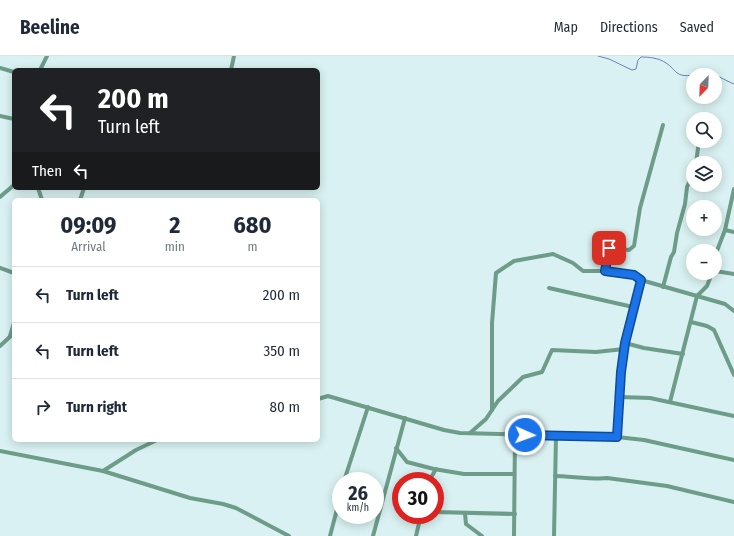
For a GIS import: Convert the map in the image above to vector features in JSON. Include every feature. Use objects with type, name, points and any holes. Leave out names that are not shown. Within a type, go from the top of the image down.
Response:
[{"type":"street","points":[[41,68],[47,56]]},
{"type":"street","points":[[231,68],[234,56]]},
{"type":"street","points":[[0,68],[12,71]]},
{"type":"street","points":[[0,116],[12,119]]},
{"type":"street","points":[[605,271],[609,248],[629,250],[634,246],[640,208],[662,124]]},
{"type":"street","points":[[0,197],[12,187]]},
{"type":"street","points":[[720,244],[725,230],[734,189]]},
{"type":"street","points":[[663,287],[671,257],[674,252],[686,192]]},
{"type":"street","points":[[725,230],[734,232]]},
{"type":"street","points":[[492,410],[492,323],[497,272],[514,261],[553,254],[573,263],[583,271],[605,271],[634,275],[641,280],[725,304],[734,311]]},
{"type":"street","points":[[0,268],[12,272]]},
{"type":"street","points":[[722,272],[734,274]]},
{"type":"street","points":[[617,437],[624,349],[641,280]]},
{"type":"street","points":[[670,402],[697,296],[707,286],[709,280]]},
{"type":"street","points":[[549,288],[634,307]]},
{"type":"street","points":[[691,322],[707,326],[714,330],[734,375]]},
{"type":"street","points":[[0,346],[12,334]]},
{"type":"street","points":[[625,343],[644,348],[683,354]]},
{"type":"street","points":[[469,433],[486,419],[505,394],[524,377],[542,372],[552,350],[596,352],[624,349]]},
{"type":"street","points":[[320,398],[328,396],[444,430],[469,433],[515,435],[617,437],[644,440],[734,460]]},
{"type":"street","points":[[620,398],[650,398],[734,416]]},
{"type":"street","points":[[347,472],[368,407]]},
{"type":"street","points":[[373,536],[405,418]]},
{"type":"street","points":[[514,536],[515,435]]},
{"type":"street","points":[[554,536],[556,436]]},
{"type":"street","points":[[103,471],[136,450],[153,442]]},
{"type":"street","points":[[396,448],[407,462],[436,470],[464,474],[514,474]]},
{"type":"street","points":[[0,451],[103,471],[151,487],[236,508],[289,536]]},
{"type":"street","points":[[555,476],[591,477],[600,480],[607,478],[667,486],[734,502]]},
{"type":"street","points":[[444,513],[515,514]]},
{"type":"street","points":[[465,514],[466,524],[482,536]]},
{"type":"street","points":[[330,536],[333,524]]},
{"type":"street","points":[[416,536],[419,524]]},
{"type":"waterway","points":[[598,56],[609,59],[632,70],[636,69],[638,60],[641,57],[654,58],[666,63],[677,73],[686,76]]},
{"type":"waterway","points":[[722,78],[734,84]]},
{"type":"route","points":[[525,435],[617,437],[621,372],[625,343],[641,280],[634,275],[605,271],[609,248]]}]
